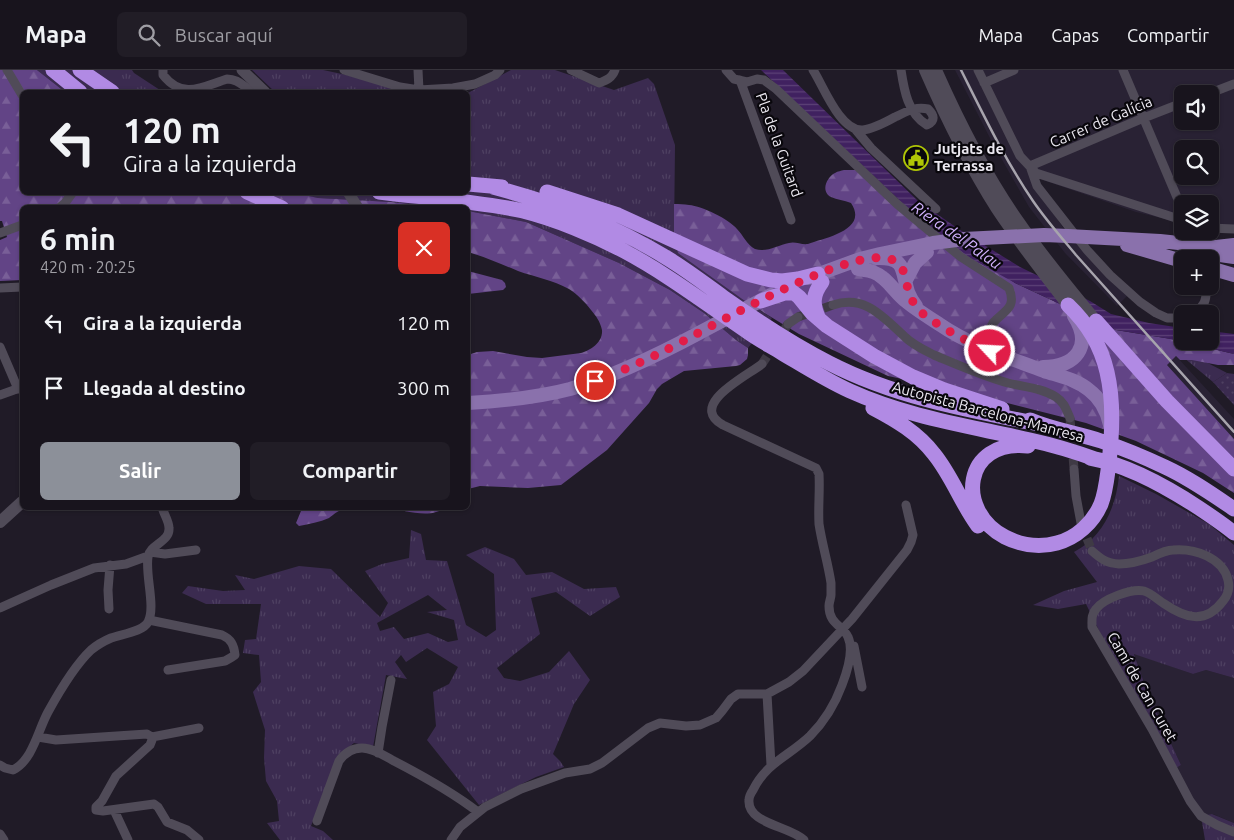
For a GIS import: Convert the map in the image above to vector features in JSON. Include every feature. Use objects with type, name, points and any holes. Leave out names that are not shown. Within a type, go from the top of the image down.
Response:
[{"type":"highway","points":[[53,70],[78,90]]},
{"type":"highway","points":[[80,70],[109,90]]},
{"type":"highway","points":[[470,184],[531,188],[618,215],[731,268],[760,278],[782,281],[820,278],[814,303],[818,317]]},
{"type":"highway","points":[[493,187],[537,198],[600,222],[630,237],[699,279],[796,345],[857,377],[914,397],[947,406],[1039,424],[1098,440],[1166,467],[1190,480],[1234,509]]},
{"type":"highway","points":[[253,195],[275,205]]},
{"type":"highway","name":"Autopista Barcelona-Manresa","points":[[406,195],[485,204],[524,212],[560,223],[623,250],[713,307],[746,332],[850,391],[911,413],[987,432],[1040,442],[1098,460]]},
{"type":"highway","points":[[764,303],[785,293],[794,293],[827,326],[874,356],[913,377],[944,390],[997,406],[1039,424]]},
{"type":"highway","points":[[1070,298],[1107,358],[1112,431],[1106,487],[1101,504],[1094,517],[1074,536],[1058,543],[1044,546],[1016,542],[1002,535],[982,516],[976,503],[973,487],[976,470],[979,465],[986,457],[1001,448],[1013,446],[1035,447],[1098,460],[1130,471],[1178,495],[1234,533]]},
{"type":"highway","points":[[825,378],[845,393],[896,420],[920,438],[942,464],[972,518],[990,539],[1015,552],[1033,554],[1052,553],[1068,548],[1087,537],[1098,525],[1110,501],[1115,477],[1120,415],[1118,384],[1107,358],[1096,321]]},
{"type":"highway","points":[[1096,321],[1167,401],[1234,469]]},
{"type":"main road","points":[[925,70],[984,188],[1017,237],[1050,282],[1096,321]]},
{"type":"main road","points":[[936,70],[975,150],[1000,193],[1070,298],[1081,331],[1082,343],[1078,352],[1070,361],[1058,366],[1040,367],[1028,365]]},
{"type":"main road","points":[[1088,239],[1174,254]]},
{"type":"main road","points":[[470,403],[517,400],[554,393],[609,376],[764,303],[780,290],[912,247],[932,248],[1024,240],[1088,239],[1160,241],[1216,246],[1234,245]]},
{"type":"main road","points":[[1119,239],[1234,257]]},
{"type":"main road","points":[[889,284],[886,273],[887,267],[892,259],[912,247]]},
{"type":"main road","points":[[1134,247],[1174,259]]},
{"type":"main road","points":[[859,264],[884,258],[892,259],[932,248]]},
{"type":"main road","points":[[906,280],[915,263],[932,248]]},
{"type":"main road","points":[[892,259],[902,269],[910,295],[918,309]]},
{"type":"main road","points":[[1219,261],[1234,263]]},
{"type":"main road","points":[[859,264],[889,284],[906,302],[941,326],[968,341],[1046,372],[1066,377],[1089,389],[1102,403],[1112,431]]},
{"type":"main road","points":[[1219,271],[1234,275]]},
{"type":"main road","points":[[794,293],[820,278]]},
{"type":"main road","points":[[470,410],[520,406],[583,391],[635,371],[712,329]]},
{"type":"main road","points":[[0,522],[20,504]]},
{"type":"street","points":[[6,70],[20,92]]},
{"type":"street","points":[[163,70],[163,75],[169,83],[182,90]]},
{"type":"street","points":[[224,70],[227,79]]},
{"type":"street","points":[[242,70],[261,89]]},
{"type":"street","points":[[344,70],[400,87],[419,90],[453,88],[475,84],[495,75],[500,70]]},
{"type":"street","points":[[418,70],[419,90]]},
{"type":"street","points":[[571,70],[599,82],[613,76],[616,70]]},
{"type":"street","points":[[726,70],[734,79],[747,82],[757,79],[764,80],[776,89],[897,204],[962,257],[1009,288],[1012,297],[1010,306],[986,334]]},
{"type":"street","points":[[813,70],[835,110],[850,127],[856,130],[871,148],[936,209]]},
{"type":"street","points":[[856,130],[869,128],[911,109],[901,70]]},
{"type":"street","points":[[978,70],[1020,156],[1036,173],[1174,217]]},
{"type":"street","points":[[984,83],[1014,70]]},
{"type":"street","points":[[1123,70],[1176,195]]},
{"type":"street","points":[[193,90],[227,79],[240,82],[250,90],[261,89]]},
{"type":"street","name":"Pla de la Guitard","points":[[740,80],[791,220]]},
{"type":"street","points":[[1219,90],[1234,84]]},
{"type":"street","name":"Carrer de Galícia","points":[[1030,166],[1174,106]]},
{"type":"street","points":[[1030,166],[1037,186],[1087,250],[1110,275],[1140,302],[1156,313],[1167,318],[1174,318]]},
{"type":"street","points":[[62,205],[71,195]]},
{"type":"street","points":[[0,233],[20,226]]},
{"type":"street","points":[[1219,229],[1234,230]]},
{"type":"street","points":[[0,288],[20,287]]},
{"type":"street","points":[[833,305],[842,302],[861,304],[875,310],[906,339],[924,351],[1008,383],[1055,396],[1064,404],[1070,418]]},
{"type":"street","points":[[788,324],[798,317]]},
{"type":"street","points":[[0,347],[20,388],[0,395]]},
{"type":"street","points":[[762,364],[731,385],[720,395],[713,402],[712,412],[714,418],[723,425],[816,468],[819,474],[819,524],[831,584],[829,606],[832,618],[852,641],[862,687]]},
{"type":"street","points":[[1074,469],[1081,523]]},
{"type":"street","points":[[451,840],[460,827],[485,807],[521,789],[559,775],[590,769],[602,763],[655,724],[700,725],[716,718],[730,699],[738,694],[767,694],[789,682],[852,619],[907,550],[913,535],[906,505]]},
{"type":"street","points":[[0,765],[10,770],[20,766],[38,737],[53,704],[77,666],[90,651],[111,638],[142,628],[149,620],[149,554],[169,533],[169,526],[164,510]]},
{"type":"street","points":[[0,608],[94,568],[126,564],[149,554],[196,550]]},
{"type":"street","name":"Camí de Can Curet","points":[[1092,551],[1103,561],[1116,564],[1132,563],[1172,550],[1190,551],[1209,557],[1219,563],[1226,572],[1229,583],[1228,594],[1223,603],[1203,616],[1193,617],[1179,612],[1144,591],[1129,592],[1112,598],[1096,608],[1092,616],[1092,627],[1152,729],[1190,801],[1202,816],[1234,832]]},
{"type":"street","points":[[108,609],[110,565]]},
{"type":"street","points":[[149,620],[222,635],[229,639],[233,647],[234,655],[225,661],[168,670]]},
{"type":"street","points":[[804,840],[793,832],[756,817],[751,812],[749,799],[763,772],[808,737],[819,726],[836,700],[846,675],[850,654],[848,637]]},
{"type":"street","points":[[378,753],[391,680]]},
{"type":"street","points":[[767,694],[771,765]]},
{"type":"street","points":[[38,737],[56,740],[146,734],[152,737],[199,728]]},
{"type":"street","points":[[152,737],[150,745],[116,776],[102,801],[96,807],[96,810],[114,810],[154,804],[167,822],[187,830],[199,840]]},
{"type":"street","points":[[316,821],[339,761],[351,750],[362,748],[371,749],[446,791],[478,812]]},
{"type":"street","points":[[114,810],[128,840]]},
{"type":"street","points":[[0,834],[4,840]]},
{"type":"shaded area","points":[[955,70],[1234,70],[1234,232],[1219,232],[1219,195],[1174,195],[1174,221],[1136,212],[1040,179],[1033,183],[1064,229],[1127,296],[1117,306],[1065,253],[1029,207],[992,142]]},
{"type":"shaded area","points":[[1176,356],[1234,419],[1234,439],[1167,365]]},
{"type":"shaded area","points":[[1134,653],[1193,674],[1206,670],[1234,678],[1234,823],[1213,814],[1201,816],[1173,770],[1181,765],[1148,694]]},
{"type":"green space","points":[[0,70],[37,70],[62,90],[20,90],[20,195],[304,195],[318,198],[419,205],[20,205],[20,280],[0,281],[0,240],[7,237],[2,221],[0,221]]},
{"type":"green space","points":[[37,70],[132,70],[160,90],[62,90]]},
{"type":"green space","points":[[252,70],[323,70],[418,90],[273,90]]},
{"type":"green space","points":[[511,70],[555,70],[614,90],[648,78],[654,84],[675,145],[674,233],[745,301],[772,318],[748,348],[704,313],[670,290],[619,263],[526,222],[470,211],[470,205],[419,205],[318,198],[301,195],[470,195],[470,92]]},
{"type":"green space","points":[[857,170],[1015,283],[1116,330],[1174,340],[1174,350],[1217,350],[1234,354],[1234,365],[1180,360],[1176,356],[1167,365],[1234,439],[1234,493],[1203,473],[1136,441],[1086,423],[968,393],[888,376],[799,334],[745,301],[678,253],[674,233],[674,204],[694,206],[722,217],[739,231],[752,247],[759,250],[791,243],[808,244],[834,236],[850,226],[854,220],[855,212],[851,203],[831,197],[826,191],[827,181],[837,172]]},
{"type":"green space","points":[[470,211],[526,222],[619,263],[670,290],[704,313],[748,348],[747,359],[736,366],[684,371],[662,384],[649,403],[607,450],[561,485],[528,488],[480,486],[470,488],[470,354],[493,351],[542,358],[581,353],[596,345],[602,334],[598,319],[589,307],[569,289],[470,253]]},
{"type":"green space","points":[[470,272],[502,280],[506,287],[503,290],[470,294]]},
{"type":"green space","points":[[1183,357],[1200,359],[1227,373],[1213,382]]},
{"type":"green space","points":[[1227,373],[1234,374],[1234,405],[1213,382]]},
{"type":"green space","points":[[1119,476],[1156,494],[1209,524],[1234,545],[1234,678],[1206,670],[1193,674],[1134,654],[1148,694],[1181,765],[1173,770],[1147,728],[1086,604],[1058,609],[1033,605],[1064,591],[1097,582],[1074,552],[1093,538],[1106,520],[1115,499]]},
{"type":"green space","points":[[342,510],[322,521],[299,526],[296,523],[301,511]]},
{"type":"green space","points":[[397,510],[440,510],[423,514]]},
{"type":"green space","points":[[411,530],[421,534],[426,560],[447,561],[466,625],[486,637],[496,630],[494,574],[466,555],[485,547],[514,559],[526,575],[552,572],[584,589],[616,587],[620,597],[590,616],[556,592],[531,598],[540,634],[497,668],[504,678],[520,681],[549,672],[569,651],[590,680],[574,704],[553,754],[564,767],[536,777],[479,805],[427,740],[436,726],[433,692],[449,684],[458,667],[427,648],[406,662],[401,655],[395,662],[407,679],[386,675],[373,747],[354,743],[339,755],[311,826],[323,831],[333,840],[280,840],[267,823],[279,821],[277,801],[266,781],[264,758],[265,730],[253,692],[261,682],[259,655],[243,653],[245,640],[256,639],[261,604],[206,604],[182,593],[188,586],[223,591],[245,590],[235,575],[254,579],[299,566],[331,569],[380,617],[388,603],[365,571],[382,564],[409,558]],"holes":[[[428,595],[447,610],[427,612],[454,620],[458,640],[448,642],[428,633],[404,639],[394,627],[380,631],[377,623]]]},
{"type":"green space","points":[[1212,814],[1234,823],[1234,840],[1205,840],[1201,816]]},
{"type":"water","name":"Riera del Palau","points":[[761,70],[783,70],[918,201],[960,230],[1020,267],[1090,301],[1111,314],[1174,327],[1174,340],[1116,330],[1015,283],[970,258],[915,215]]},
{"type":"water","name":"Riera del Palau","points":[[1219,332],[1234,334],[1234,354],[1217,350],[1219,350]]},
{"type":"tunnel","points":[[798,317],[833,305]]},
{"type":"tunnel","points":[[762,364],[788,324]]},
{"type":"tunnel","points":[[972,367],[986,334]]},
{"type":"tunnel","points":[[1070,418],[1074,469]]},
{"type":"tunnel","points":[[1082,526],[1092,551]]},
{"type":"railway","points":[[961,70],[1004,153],[1043,215],[1076,255],[1234,432]]},
{"type":"place","name":"Jutjats de Terrassa","points":[[916,158]]},
{"type":"route","points":[[595,381],[654,356],[780,290],[828,271],[860,260],[873,258],[888,258],[896,261],[902,269],[908,291],[918,309],[941,326],[990,351]]}]
